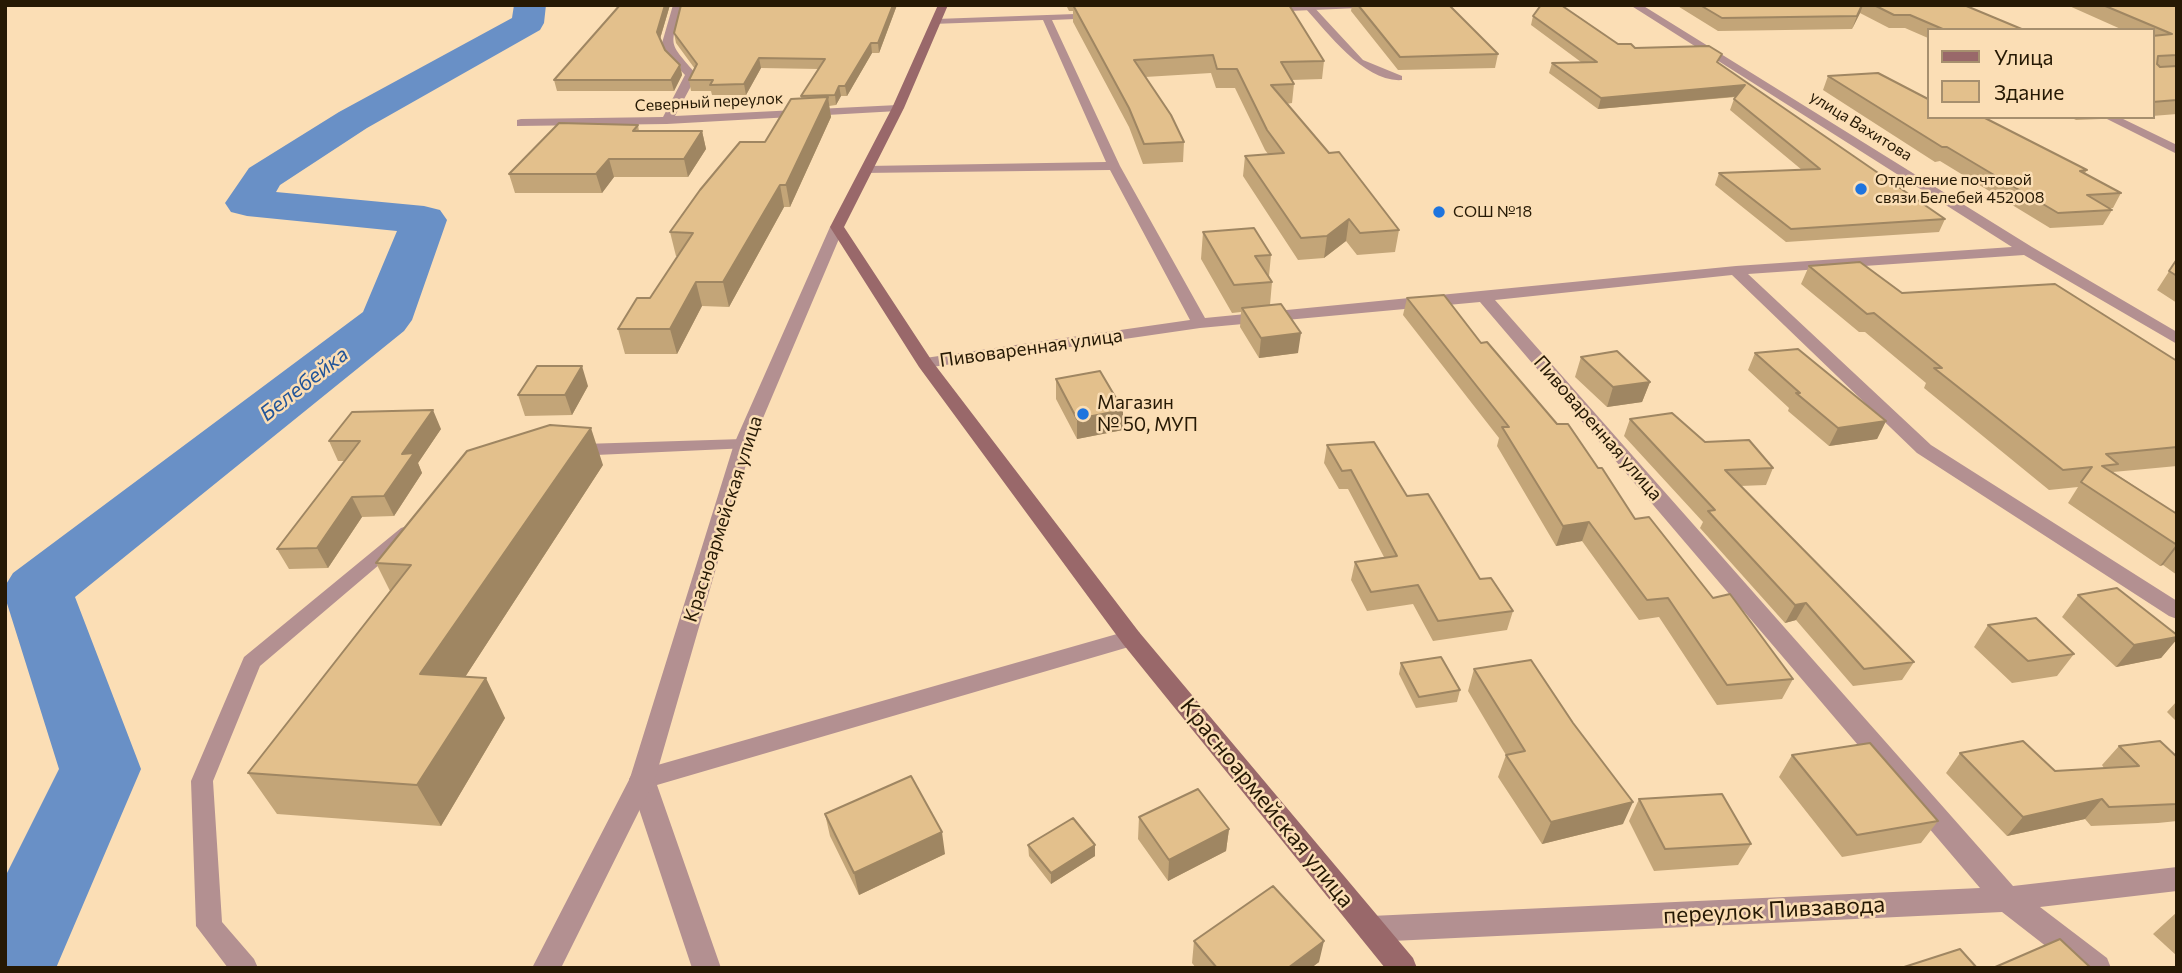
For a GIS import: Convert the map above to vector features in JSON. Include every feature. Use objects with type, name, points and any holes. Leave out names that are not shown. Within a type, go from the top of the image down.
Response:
[{"type":"main road","name":"Красноармейская улица","points":[[940,14],[898,108],[837,227],[925,363],[1131,639],[1403,968]]},
{"type":"street","points":[[667,121],[691,75],[670,54],[666,34],[678,5]]},
{"type":"street","points":[[1254,10],[1359,5]]},
{"type":"street","name":"улица Вахитова","points":[[1635,5],[2027,250],[2177,340]]},
{"type":"street","points":[[940,14],[1046,18],[1115,15]]},
{"type":"street","points":[[1046,18],[1114,166],[1200,323]]},
{"type":"street","name":"Северный переулок","points":[[521,123],[667,121],[898,108]]},
{"type":"street","points":[[2113,119],[2177,150]]},
{"type":"street","points":[[867,170],[1114,166]]},
{"type":"street","name":"Красноармейская улица","points":[[546,968],[642,779],[743,444],[837,227]]},
{"type":"street","points":[[1484,297],[1736,270],[2027,250]]},
{"type":"street","points":[[1736,270],[1924,449],[2177,611]]},
{"type":"street","name":"Пивоваренная улица","points":[[925,363],[1200,323],[1484,297],[2007,899],[2097,968]]},
{"type":"street","points":[[707,968],[642,779],[1131,639]]},
{"type":"street","name":"переулок Пивзавода","points":[[1371,929],[2007,899],[2177,879]]},
{"type":"lane","points":[[1309,8],[1360,62],[1398,78]]},
{"type":"lane","points":[[558,456],[583,449],[743,444]]},
{"type":"lane","points":[[245,968],[209,926],[202,781],[251,662],[420,520]]},
{"type":"building","points":[[620,5],[665,5],[657,32],[665,50],[680,65],[671,80],[554,80]]},
{"type":"building","points":[[681,5],[893,5],[878,43],[871,43],[845,86],[839,86],[835,95],[801,96],[825,59],[759,58],[744,84],[710,85],[713,80],[689,80],[697,64],[674,33]]},
{"type":"building","points":[[1073,5],[1289,5],[1324,61],[1281,62],[1294,84],[1271,85],[1329,153],[1339,152],[1399,230],[1360,233],[1349,219],[1327,236],[1301,238],[1245,156],[1284,153],[1267,130],[1237,69],[1217,69],[1213,55],[1134,60],[1171,115],[1184,142],[1144,144],[1129,108]]},
{"type":"building","points":[[1358,5],[1449,5],[1498,54],[1400,57]]},
{"type":"building","points":[[1541,5],[1561,5],[1618,44],[1631,44],[1635,48],[1709,46],[1722,54],[1717,62],[1945,219],[1791,229],[1719,173],[1820,169],[1734,99],[1745,85],[1601,98],[1552,63],[1597,62],[1533,16]]},
{"type":"building","points":[[1700,5],[1862,5],[1857,16],[1722,18]]},
{"type":"building","points":[[1874,5],[1964,5],[2019,28],[1940,28],[1910,15],[1894,15]]},
{"type":"building","points":[[2103,5],[2177,5],[2177,55],[2158,56],[2157,64],[2160,67],[2177,66],[2177,100],[2154,102],[2154,36],[2172,34]]},
{"type":"building","points":[[1878,73],[1926,98],[1926,119],[1987,119],[2087,170],[2080,171],[2121,193],[2087,195],[2112,210],[2058,213],[1947,147],[1942,147],[1828,76]]},
{"type":"building","points":[[828,97],[786,185],[780,185],[723,282],[696,282],[670,329],[618,329],[637,298],[650,298],[693,233],[670,232],[700,190],[740,142],[765,142],[791,99]]},
{"type":"building","points":[[559,123],[638,125],[633,131],[702,131],[684,159],[609,159],[596,174],[509,174]]},
{"type":"building","points":[[1254,228],[1271,255],[1255,256],[1272,282],[1234,285],[1203,232]]},
{"type":"building","points":[[2177,259],[2177,276],[2169,271]]},
{"type":"building","points":[[1860,262],[1902,293],[2055,284],[2177,361],[2177,447],[2106,454],[2118,464],[2102,466],[2177,514],[2177,545],[2081,482],[2092,467],[2063,470],[1934,368],[1942,368],[1874,313],[1867,314],[1809,266]]},
{"type":"building","points":[[1444,295],[1481,343],[1487,342],[1557,424],[1568,424],[1598,468],[1602,468],[1635,519],[1649,517],[1713,598],[1730,594],[1793,679],[1727,685],[1668,598],[1647,600],[1589,522],[1563,526],[1502,427],[1509,427],[1407,298]]},
{"type":"building","points":[[1281,304],[1301,333],[1261,338],[1242,308]]},
{"type":"building","points":[[1798,349],[1886,421],[1838,428],[1796,393],[1800,393],[1755,353]]},
{"type":"building","points":[[1617,351],[1650,382],[1613,387],[1581,357]]},
{"type":"building","points":[[537,366],[582,366],[565,395],[518,395]]},
{"type":"building","points":[[1100,371],[1123,410],[1077,419],[1056,379]]},
{"type":"building","points":[[433,410],[402,454],[414,453],[384,496],[352,497],[317,548],[277,549],[360,441],[329,441],[352,412]]},
{"type":"building","points":[[1672,413],[1705,442],[1749,440],[1773,468],[1725,470],[1914,662],[1864,669],[1806,603],[1795,605],[1708,511],[1715,510],[1630,419]]},
{"type":"building","points":[[550,425],[591,428],[420,674],[486,678],[417,785],[248,773],[411,565],[376,563],[467,451]]},
{"type":"building","points":[[1374,442],[1407,496],[1428,494],[1480,579],[1491,578],[1513,611],[1438,621],[1418,585],[1371,592],[1355,562],[1397,556],[1351,470],[1342,471],[1327,445]]},
{"type":"building","points":[[2117,588],[2177,637],[2134,645],[2078,595]]},
{"type":"building","points":[[2036,618],[2074,654],[2028,661],[1988,625]]},
{"type":"building","points":[[1441,657],[1460,690],[1419,697],[1401,663]]},
{"type":"building","points":[[1531,660],[1573,723],[1633,802],[1551,822],[1506,755],[1525,751],[1474,669]]},
{"type":"building","points":[[2023,741],[2055,771],[2139,766],[2119,746],[2160,741],[2177,757],[2177,804],[2109,807],[2102,799],[2023,817],[1960,753]]},
{"type":"building","points":[[1870,743],[1938,821],[1857,835],[1792,755]]},
{"type":"building","points":[[911,776],[942,832],[854,873],[825,814]]},
{"type":"building","points":[[1198,789],[1229,829],[1169,860],[1139,817]]},
{"type":"building","points":[[1722,794],[1751,844],[1665,849],[1639,799]]},
{"type":"building","points":[[1073,818],[1095,845],[1051,873],[1028,845]]},
{"type":"building","points":[[1273,886],[1324,941],[1288,968],[1217,968],[1194,941]]},
{"type":"building","points":[[2060,939],[2091,968],[1993,968]]},
{"type":"building","points":[[1960,949],[1977,968],[1901,968]]},
{"type":"waterway","name":"Белебейка","points":[[9,968],[100,769],[38,590],[386,320],[424,220],[247,203],[264,177],[353,120],[528,23],[530,5]]},
{"type":"place","name":"Отделение почтовой связи Белебей 452008","points":[[1861,189]]},
{"type":"place","name":"СОШ №18","points":[[1439,212]]},
{"type":"place","name":"Магазин № 50, МУП","points":[[1083,414]]}]
